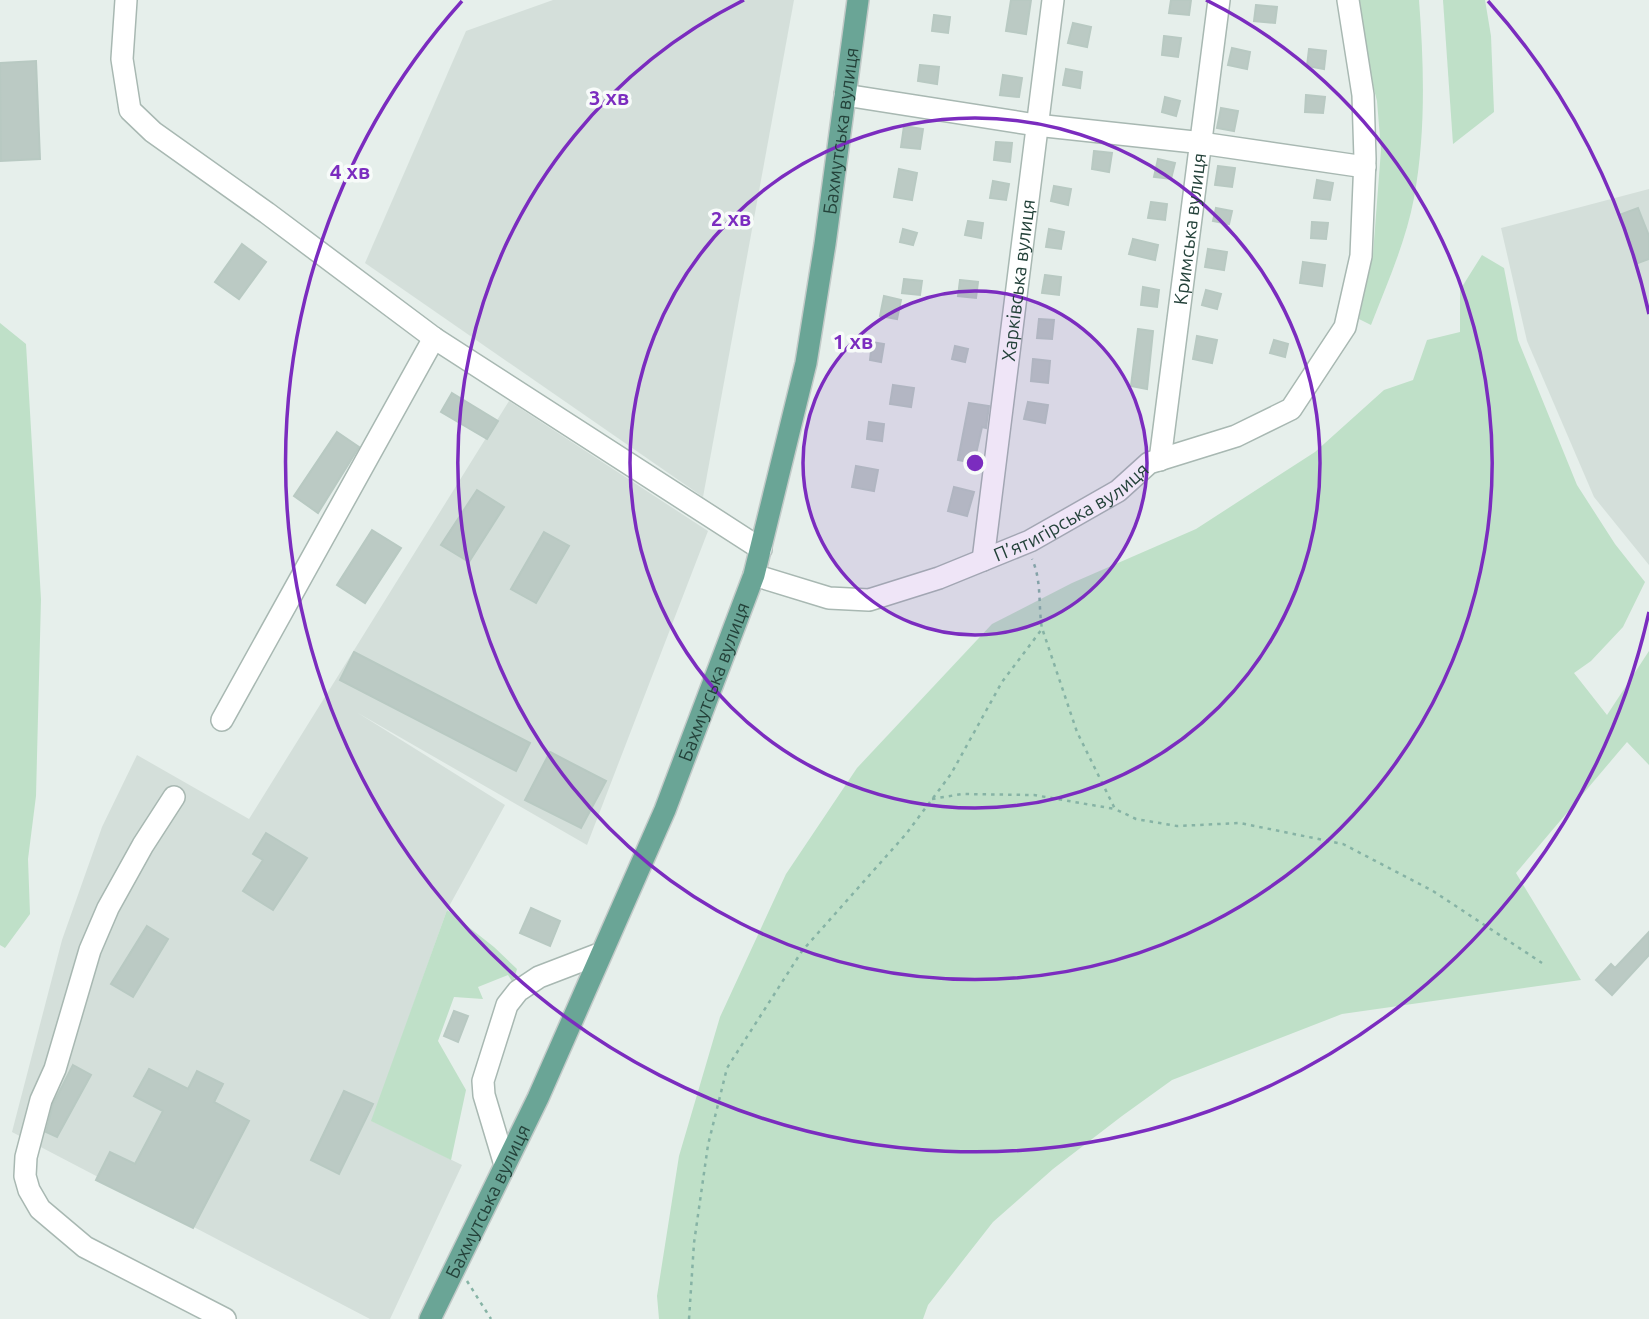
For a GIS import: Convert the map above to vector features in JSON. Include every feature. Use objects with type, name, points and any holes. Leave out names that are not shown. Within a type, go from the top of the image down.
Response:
[{"type":"main road","name":"Бахмутська вулиця","points":[[430,1319],[458,1266],[537,1098],[665,810],[754,575],[806,363],[858,0]]},
{"type":"street","points":[[126,0],[122,59],[130,110],[153,132],[434,338],[761,549]]},
{"type":"street","name":"Харківська вулиця","points":[[983,560],[1036,125],[1054,0]]},
{"type":"street","name":"Кримська вулиця","points":[[1160,460],[1219,0]]},
{"type":"street","name":"П’ятигірська вулиця","points":[[754,575],[829,598],[869,600],[939,578],[1024,543],[1118,491],[1149,463],[1236,436],[1291,409],[1345,327],[1361,256],[1365,167],[1363,95],[1348,0]]},
{"type":"street","points":[[845,95],[1036,125],[1202,144],[1365,167]]},
{"type":"street","points":[[222,720],[434,338]]},
{"type":"street","points":[[174,797],[143,845],[108,908],[90,950],[55,1069],[41,1100],[26,1157],[25,1176],[29,1190],[40,1209],[85,1247],[225,1319]]},
{"type":"street","points":[[505,1165],[484,1095],[483,1081],[507,1005],[518,991],[539,977],[599,954]]},
{"type":"path","points":[[1024,543],[1039,575],[1042,629],[1077,732],[1115,809]]},
{"type":"path","points":[[689,1319],[694,1243],[708,1145],[727,1068],[802,951],[905,834],[951,774],[1002,682],[1042,629]]},
{"type":"path","points":[[932,799],[962,794],[1034,795],[1115,809],[1136,819],[1177,826],[1240,823],[1343,844],[1433,891],[1542,963]]},
{"type":"path","points":[[458,1266],[491,1319]]},
{"type":"shaded area","points":[[553,0],[794,0],[703,497],[365,263],[466,31]]},
{"type":"shaded area","points":[[1649,189],[1649,565],[1594,497],[1527,341],[1501,228]]},
{"type":"shaded area","points":[[509,401],[708,531],[587,845],[358,713],[505,805],[447,910],[372,1121],[462,1165],[390,1319],[370,1319],[12,1132],[62,940],[102,827],[137,755],[249,819]]},
{"type":"green space","points":[[1360,0],[1419,0],[1422,49],[1421,149],[1414,198],[1401,246],[1371,325],[1359,319],[1373,254],[1381,150],[1377,101],[1361,39]]},
{"type":"green space","points":[[1443,0],[1485,0],[1491,36],[1494,112],[1453,144]]},
{"type":"green space","points":[[1482,255],[1504,268],[1518,340],[1577,485],[1615,544],[1645,582],[1623,627],[1591,661],[1574,673],[1607,715],[1649,651],[1649,765],[1627,742],[1516,873],[1581,980],[1342,1014],[1172,1080],[1053,1169],[993,1222],[928,1305],[923,1319],[659,1319],[657,1296],[679,1156],[720,1017],[786,874],[857,768],[992,624],[1072,583],[1196,529],[1315,452],[1384,390],[1413,380],[1427,340],[1460,332],[1460,290]]},
{"type":"green space","points":[[0,323],[26,344],[41,599],[36,796],[28,859],[30,914],[5,948],[0,945]]},
{"type":"green space","points":[[447,910],[517,969],[513,983],[508,975],[478,987],[483,999],[454,997],[438,1041],[466,1090],[451,1160],[371,1121]]},
{"type":"building","points":[[1011,0],[1031,0],[1026,34],[1006,31]]},
{"type":"building","points":[[1171,0],[1191,0],[1189,15],[1169,13]]},
{"type":"building","points":[[1256,5],[1277,7],[1275,23],[1254,21]]},
{"type":"building","points":[[934,15],[950,17],[948,33],[932,31]]},
{"type":"building","points":[[1073,23],[1091,27],[1087,47],[1068,43]]},
{"type":"building","points":[[1164,36],[1181,38],[1178,57],[1162,55]]},
{"type":"building","points":[[1232,48],[1250,52],[1247,69],[1228,65]]},
{"type":"building","points":[[1309,49],[1326,51],[1324,69],[1307,66]]},
{"type":"building","points":[[36,61],[40,159],[1,161],[0,63]]},
{"type":"building","points":[[920,65],[939,67],[937,84],[918,81]]},
{"type":"building","points":[[1066,69],[1082,72],[1080,88],[1063,85]]},
{"type":"building","points":[[1003,75],[1022,78],[1019,97],[1000,95]]},
{"type":"building","points":[[1306,95],[1325,97],[1323,113],[1305,112]]},
{"type":"building","points":[[1165,97],[1180,101],[1176,116],[1162,112]]},
{"type":"building","points":[[1221,108],[1238,111],[1234,131],[1217,128]]},
{"type":"building","points":[[904,126],[923,129],[920,149],[901,147]]},
{"type":"building","points":[[996,142],[1012,143],[1010,162],[994,160]]},
{"type":"building","points":[[1094,151],[1112,153],[1109,172],[1092,169]]},
{"type":"building","points":[[1158,159],[1175,163],[1171,179],[1154,177]]},
{"type":"building","points":[[1218,166],[1235,168],[1232,187],[1215,185]]},
{"type":"building","points":[[899,169],[917,173],[912,200],[894,197]]},
{"type":"building","points":[[1317,180],[1333,183],[1330,200],[1314,198]]},
{"type":"building","points":[[993,181],[1009,184],[1006,200],[990,198]]},
{"type":"building","points":[[1054,186],[1071,189],[1068,205],[1051,201]]},
{"type":"building","points":[[1151,202],[1167,204],[1165,220],[1148,218]]},
{"type":"building","points":[[1216,208],[1232,211],[1229,224],[1213,221]]},
{"type":"building","points":[[1638,208],[1649,236],[1649,259],[1638,263],[1619,215]]},
{"type":"building","points":[[968,221],[983,223],[981,238],[965,235]]},
{"type":"building","points":[[1312,222],[1328,223],[1326,239],[1311,238]]},
{"type":"building","points":[[903,229],[917,233],[913,245],[900,242]]},
{"type":"building","points":[[1049,229],[1064,232],[1061,249],[1046,247]]},
{"type":"building","points":[[1133,239],[1158,245],[1155,260],[1129,254]]},
{"type":"building","points":[[242,244],[266,262],[239,299],[215,282]]},
{"type":"building","points":[[1208,249],[1227,252],[1224,270],[1205,267]]},
{"type":"building","points":[[1303,262],[1325,265],[1322,286],[1300,283]]},
{"type":"building","points":[[1045,275],[1061,277],[1059,295],[1042,293]]},
{"type":"building","points":[[904,279],[922,281],[920,295],[902,293]]},
{"type":"building","points":[[960,280],[978,282],[976,298],[958,296]]},
{"type":"building","points":[[1143,287],[1159,290],[1157,307],[1141,305]]},
{"type":"building","points":[[1206,290],[1221,294],[1217,309],[1202,305]]},
{"type":"building","points":[[884,296],[901,300],[897,319],[880,316]]},
{"type":"building","points":[[1039,319],[1054,320],[1052,339],[1037,338]]},
{"type":"building","points":[[1138,329],[1153,331],[1147,389],[1131,386]]},
{"type":"building","points":[[1197,336],[1217,340],[1212,363],[1193,359]]},
{"type":"building","points":[[1274,340],[1288,344],[1285,357],[1270,353]]},
{"type":"building","points":[[872,342],[884,344],[881,362],[870,360]]},
{"type":"building","points":[[955,346],[968,349],[965,362],[952,359]]},
{"type":"building","points":[[1033,359],[1050,361],[1048,383],[1031,381]]},
{"type":"building","points":[[893,385],[914,388],[911,407],[890,404]]},
{"type":"building","points":[[452,393],[498,421],[487,439],[441,412]]},
{"type":"building","points":[[1028,402],[1048,405],[1045,423],[1024,419]]},
{"type":"building","points":[[969,403],[989,406],[986,428],[982,427],[974,463],[958,460]]},
{"type":"building","points":[[869,422],[884,424],[882,441],[867,439]]},
{"type":"building","points":[[337,432],[359,447],[318,513],[294,496]]},
{"type":"building","points":[[856,466],[878,470],[874,491],[852,487]]},
{"type":"building","points":[[954,487],[974,492],[967,516],[948,511]]},
{"type":"building","points":[[477,490],[504,507],[469,562],[441,545]]},
{"type":"building","points":[[372,530],[401,548],[365,603],[337,585]]},
{"type":"building","points":[[544,532],[569,546],[536,603],[511,589]]},
{"type":"building","points":[[354,652],[530,743],[516,771],[340,680]]},
{"type":"building","points":[[550,752],[606,781],[581,828],[525,800]]},
{"type":"building","points":[[266,833],[307,858],[273,910],[243,891],[263,860],[253,854]]},
{"type":"building","points":[[531,908],[560,921],[550,946],[520,933]]},
{"type":"building","points":[[147,926],[168,939],[133,997],[111,984]]},
{"type":"building","points":[[1649,932],[1649,955],[1612,995],[1596,980],[1611,964],[1615,968]]},
{"type":"building","points":[[454,1011],[468,1016],[458,1042],[444,1036]]},
{"type":"building","points":[[73,1065],[91,1075],[57,1137],[46,1132],[53,1104]]},
{"type":"building","points":[[149,1069],[188,1089],[197,1071],[223,1084],[214,1102],[249,1121],[193,1228],[96,1180],[110,1152],[135,1164],[163,1111],[134,1096]]},
{"type":"building","points":[[344,1091],[373,1104],[339,1174],[311,1160]]}]
